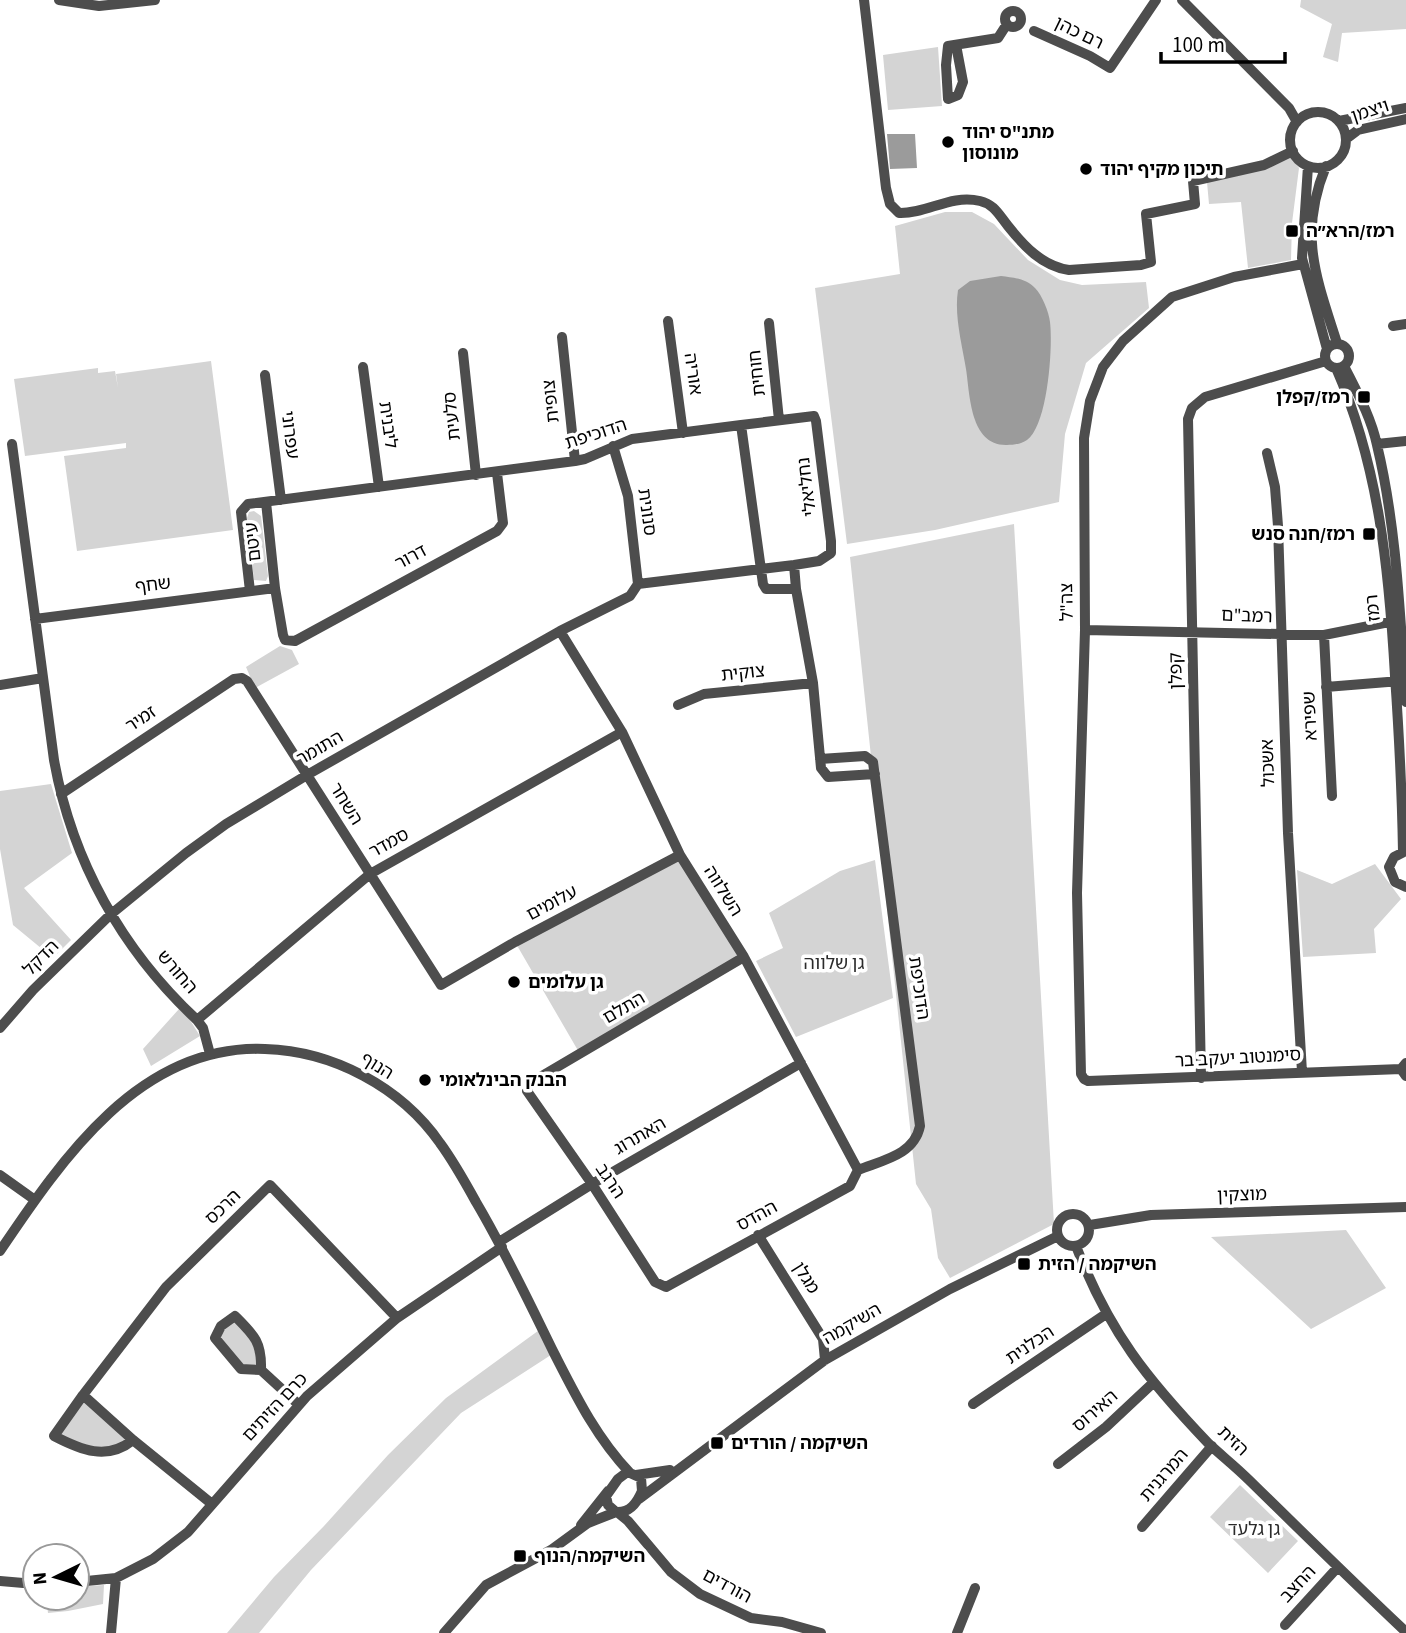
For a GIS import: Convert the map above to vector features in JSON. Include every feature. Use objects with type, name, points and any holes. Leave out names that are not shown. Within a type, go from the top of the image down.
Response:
[{"type":"street","points":[[59,0],[99,6],[155,0]]},
{"type":"street","points":[[864,0],[886,188],[890,204],[899,213],[912,212],[950,200],[979,201],[995,209],[1028,248],[1057,268],[1069,270],[1128,267],[1151,262],[1146,214],[1195,204],[1193,181],[1264,165],[1293,150]]},
{"type":"street","points":[[1004,0],[1010,16]]},
{"type":"street","points":[[952,46],[998,38],[1010,16],[1012,0]]},
{"type":"street","name":"רם כהן","points":[[1034,31],[1110,68],[1156,0]]},
{"type":"street","points":[[1182,0],[1301,119]]},
{"type":"street","points":[[1339,121],[1346,139],[1342,154],[1326,166],[1308,166],[1300,160],[1293,150],[1291,134],[1301,119],[1321,112],[1339,121],[1406,108]]},
{"type":"street","name":"ויצמן","points":[[1346,139],[1358,130],[1406,119]]},
{"type":"street","points":[[1308,166],[1303,264],[1315,301],[1326,355],[1340,367],[1349,360],[1349,352],[1345,346],[1337,343]]},
{"type":"street","points":[[1326,166],[1316,191],[1311,257],[1337,343]]},
{"type":"street","name":"צה\"ל","points":[[1081,1074],[1077,893],[1084,630],[1084,438],[1090,401],[1103,367],[1130,333],[1172,297],[1234,277],[1303,264]]},
{"type":"street","name":"אוריה","points":[[668,321],[683,433]]},
{"type":"street","name":"חוחית","points":[[769,323],[779,420]]},
{"type":"street","points":[[1393,326],[1406,324]]},
{"type":"street","name":"צופית","points":[[562,337],[575,461]]},
{"type":"street","points":[[1326,355],[1337,343]]},
{"type":"street","name":"סלעית","points":[[463,353],[476,475]]},
{"type":"street","name":"קפלן","points":[[1201,1077],[1188,419],[1192,408],[1205,397],[1326,355]]},
{"type":"street","name":"ליבנית","points":[[363,367],[379,487]]},
{"type":"street","name":"רמז","points":[[1340,367],[1364,406],[1377,444],[1389,514],[1399,620],[1404,851],[1391,861],[1390,873],[1395,882],[1406,887]]},
{"type":"street","name":"רמז","points":[[1340,367],[1367,450],[1399,620]]},
{"type":"street","name":"עפרוני","points":[[265,375],[281,500]]},
{"type":"street","name":"הדוכיפת","points":[[266,502],[575,461],[632,439],[814,416]]},
{"type":"street","name":"נחליאלי","points":[[794,565],[818,561],[831,553],[814,416]]},
{"type":"street","points":[[741,425],[763,584],[766,589],[796,589]]},
{"type":"street","points":[[1377,444],[1406,441]]},
{"type":"street","name":"החורש","points":[[12,444],[61,794],[82,858],[110,915],[145,964],[203,1028],[210,1055]]},
{"type":"street","name":"סנונית","points":[[614,446],[628,496],[638,584]]},
{"type":"street","name":"אשכול","points":[[1267,453],[1275,487],[1277,513],[1288,833],[1302,1072]]},
{"type":"street","name":"דרור","points":[[288,641],[299,639],[497,531],[503,523],[497,472]]},
{"type":"street","name":"עיטם","points":[[250,591],[241,512],[248,504],[266,502],[275,588],[283,635],[288,641]]},
{"type":"street","points":[[638,584],[794,565],[813,683],[820,759],[821,768],[828,777],[875,774],[873,762],[865,755],[820,759]]},
{"type":"street","name":"התומר","points":[[110,915],[226,824],[560,631],[630,596],[638,584]]},
{"type":"street","name":"שחף","points":[[35,619],[275,588]]},
{"type":"street","name":"רמב\"ם","points":[[1084,630],[1324,635],[1399,620]]},
{"type":"street","name":"השלווה","points":[[560,631],[622,732],[680,855],[744,957],[858,1170]]},
{"type":"street","name":"שפירא","points":[[1324,635],[1332,796]]},
{"type":"street","points":[[0,685],[43,678]]},
{"type":"street","name":"השחר","points":[[242,678],[247,681],[441,985]]},
{"type":"street","name":"זמיר","points":[[61,794],[234,679],[242,678]]},
{"type":"street","points":[[1326,687],[1400,681]]},
{"type":"street","name":"רמז","points":[[1400,681],[1406,702]]},
{"type":"street","name":"צוקית","points":[[678,705],[704,694],[813,683]]},
{"type":"street","name":"סמדר","points":[[197,1020],[370,874],[622,732]]},
{"type":"street","name":"הדוכיפת","points":[[858,1170],[911,1147],[920,1126],[875,774]]},
{"type":"street","name":"עלומים","points":[[441,985],[514,942],[680,855]]},
{"type":"street","name":"הדקל","points":[[0,1028],[41,982],[110,915]]},
{"type":"street","name":"התלם","points":[[527,1091],[530,1083],[744,957]]},
{"type":"street","name":"הנוף","points":[[0,1251],[35,1200],[103,1119],[131,1094],[172,1068],[210,1055],[260,1048],[306,1052],[334,1061],[383,1089],[423,1123],[439,1141],[501,1245],[587,1417],[617,1459],[633,1474]]},
{"type":"street","name":"האתרוג","points":[[501,1245],[592,1184],[801,1063]]},
{"type":"street","name":"סימנטוב יעקב בר","points":[[1081,1074],[1088,1081],[1404,1069]]},
{"type":"street","name":"הרגב","points":[[527,1091],[592,1184],[655,1282],[666,1287]]},
{"type":"street","name":"ההדס","points":[[666,1287],[850,1186],[858,1170]]},
{"type":"street","points":[[0,1175],[35,1200]]},
{"type":"street","name":"הרכס","points":[[132,1440],[121,1450],[99,1452],[75,1447],[54,1436],[166,1287],[270,1185],[397,1318]]},
{"type":"street","name":"מוצקין","points":[[1090,1225],[1151,1214],[1402,1206]]},
{"type":"street","points":[[1068,1214],[1083,1216],[1090,1225],[1088,1238],[1076,1246],[1063,1243],[1058,1236],[1058,1223],[1068,1214]]},
{"type":"street","name":"מגלן","points":[[758,1236],[823,1339],[825,1360]]},
{"type":"street","name":"השיקמה","points":[[636,1502],[825,1360],[950,1289],[1058,1236]]},
{"type":"street","name":"כרם הזיתים","points":[[91,1580],[116,1577],[153,1559],[188,1532],[298,1404],[397,1318],[501,1245]]},
{"type":"street","name":"הזית","points":[[1076,1246],[1106,1314],[1153,1383],[1212,1446],[1406,1632]]},
{"type":"street","name":"הכלנית","points":[[973,1404],[1106,1314]]},
{"type":"street","points":[[261,1370],[262,1350],[253,1334],[235,1316],[221,1326],[215,1338],[241,1369],[261,1370],[298,1404]]},
{"type":"street","points":[[823,1339],[848,1346]]},
{"type":"street","name":"האירוס","points":[[1058,1464],[1106,1427],[1153,1383]]},
{"type":"street","points":[[83,1395],[132,1440],[212,1504]]},
{"type":"street","name":"המרגנית","points":[[1143,1527],[1212,1446]]},
{"type":"street","points":[[575,1532],[618,1479],[620,1470],[617,1459]]},
{"type":"street","points":[[618,1479],[633,1474],[655,1474],[680,1467]]},
{"type":"street","points":[[633,1474],[640,1478],[643,1486],[634,1515],[639,1534]]},
{"type":"street","points":[[608,1491],[608,1505],[617,1512]]},
{"type":"street","points":[[444,1633],[486,1585],[551,1550],[597,1518],[626,1511],[636,1502]]},
{"type":"street","name":"הורדים","points":[[617,1512],[671,1572],[700,1594],[751,1618],[782,1622],[821,1633]]},
{"type":"street","name":"החצב","points":[[1284,1625],[1338,1567]]},
{"type":"street","points":[[111,1633],[116,1577]]},
{"type":"street","points":[[0,1581],[21,1583]]},
{"type":"street","points":[[957,1633],[975,1588]]},
{"type":"green space","points":[[1301,0],[1406,0],[1406,29],[1342,33],[1338,62],[1323,57],[1332,24],[1300,7]]},
{"type":"green space","points":[[938,47],[942,106],[888,110],[883,55]]},
{"type":"green space","points":[[1291,157],[1299,168],[1292,223],[1291,260],[1248,268],[1241,202],[1209,204],[1207,182]]},
{"type":"green space","points":[[945,212],[972,212],[994,224],[1028,260],[1060,280],[1082,285],[1146,282],[1149,308],[1086,363],[1065,434],[1059,502],[935,530],[847,544],[815,288],[900,274],[895,226]]},
{"type":"green space","points":[[211,361],[233,530],[77,551],[64,456],[126,448],[126,443],[25,456],[14,379],[98,368],[98,373],[115,371],[118,388],[116,374]]},
{"type":"green space","points":[[254,511],[261,516],[268,576],[266,581],[254,580],[247,518],[249,512]]},
{"type":"green space","points":[[1014,524],[1054,1224],[950,1278],[938,1258],[931,1209],[916,1184],[850,557]]},
{"type":"green space","points":[[280,646],[292,650],[299,664],[255,688],[246,667]]},
{"type":"green space","points":[[51,784],[72,853],[24,888],[71,940],[53,958],[13,925],[0,849],[0,791]]},
{"type":"green space","points":[[680,855],[744,957],[580,1054],[515,942]]},
{"type":"green space","name":"גן שלווה","points":[[875,860],[893,998],[796,1037],[756,961],[783,948],[769,913],[840,871]]},
{"type":"green space","points":[[1375,864],[1401,899],[1374,929],[1376,953],[1303,957],[1297,870],[1332,884]]},
{"type":"green space","points":[[179,1009],[188,1017],[200,1036],[151,1066],[143,1049]]},
{"type":"green space","points":[[1346,1230],[1386,1288],[1311,1329],[1211,1237]]},
{"type":"green space","points":[[235,1316],[253,1334],[261,1370],[241,1369],[215,1338]]},
{"type":"green space","points":[[542,1328],[554,1353],[461,1413],[311,1570],[259,1633],[227,1633],[274,1577],[388,1455],[446,1398]]},
{"type":"green space","points":[[83,1395],[133,1440],[99,1452],[54,1436]]},
{"type":"green space","name":"גן גלעד","points":[[1240,1485],[1298,1541],[1268,1573],[1210,1517]]},
{"type":"green space","points":[[104,1585],[103,1604],[91,1606],[91,1586]]},
{"type":"shaded area","points":[[887,134],[915,134],[917,168],[890,169]]},
{"type":"shaded area","points":[[1001,276],[1024,280],[1035,288],[1047,309],[1051,333],[1048,384],[1040,419],[1027,440],[1010,445],[995,443],[986,437],[974,417],[957,310],[958,290],[970,281]]},
{"type":"place","name":"מתנ\"ס יהוד מונוסון","points":[[948,142]]},
{"type":"place","name":"תיכון מקיף יהוד","points":[[1086,169]]},
{"type":"place","name":"רמז/הרא״ה","points":[[1292,231]]},
{"type":"place","name":"רמז/קפלן","points":[[1364,397]]},
{"type":"place","name":"רמז/חנה סנש","points":[[1369,534]]},
{"type":"place","name":"גן עלומים","points":[[514,982]]},
{"type":"place","name":"הבנק הבינלאומי","points":[[425,1080]]},
{"type":"place","name":"השיקמה / הזית","points":[[1024,1264]]},
{"type":"place","name":"השיקמה / הורדים","points":[[717,1443]]},
{"type":"place","name":"השיקמה/הנוף","points":[[520,1556]]}]
